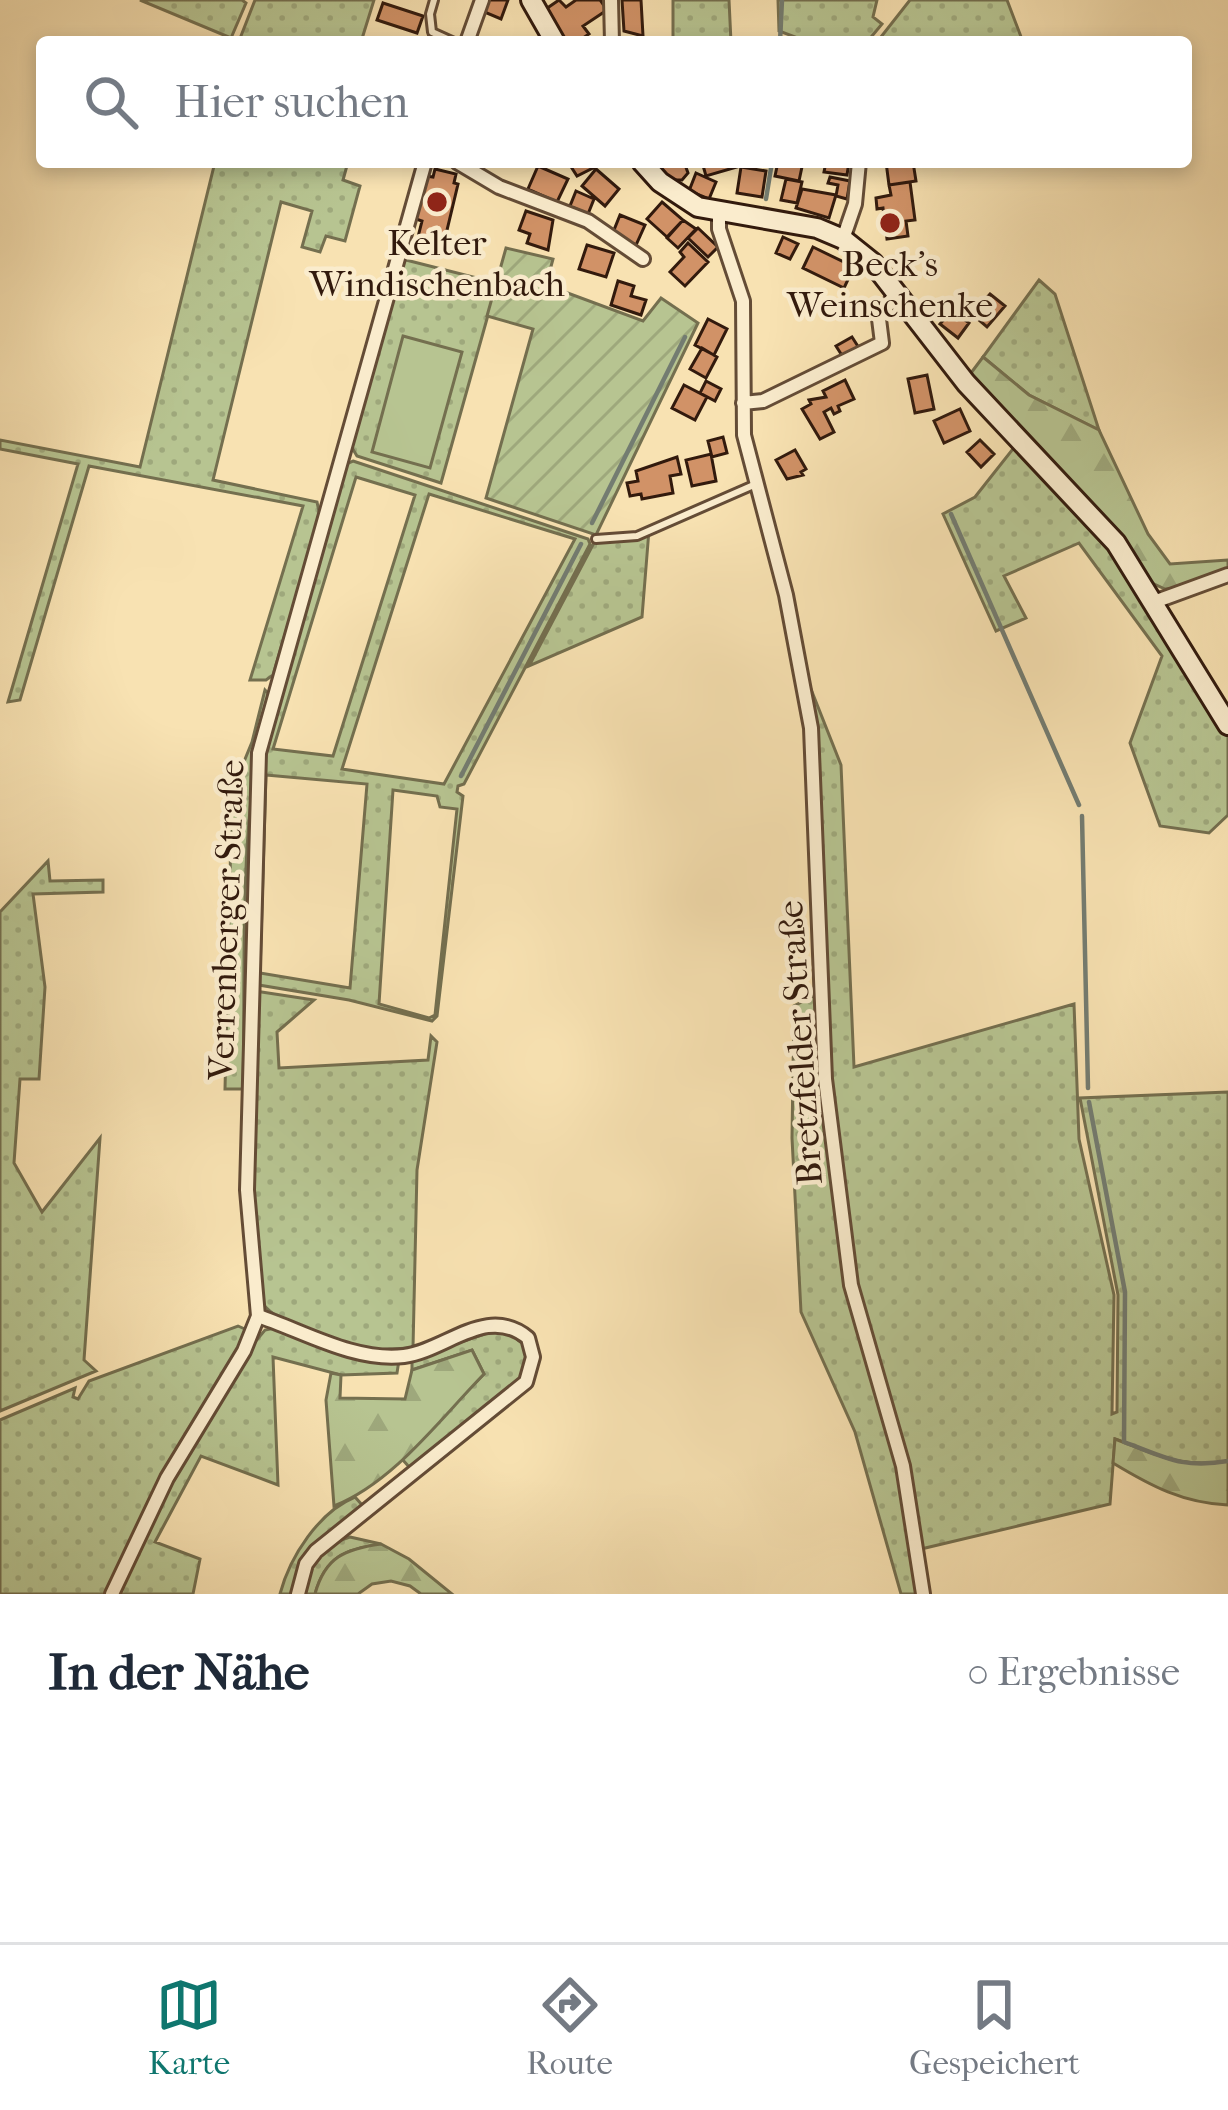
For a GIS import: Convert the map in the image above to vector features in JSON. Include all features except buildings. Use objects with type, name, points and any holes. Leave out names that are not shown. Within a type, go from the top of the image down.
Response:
[{"type":"main road","points":[[531,0],[552,36]]},
{"type":"main road","points":[[648,168],[683,200],[719,213],[789,221],[843,239],[873,263],[966,383],[1116,543],[1228,724]]},
{"type":"street","points":[[468,36],[482,0]]},
{"type":"street","points":[[611,0],[612,36]]},
{"type":"street","name":"Verrenberger Straße","points":[[258,1316],[247,1190],[259,753],[422,168]]},
{"type":"street","points":[[467,168],[499,187],[588,221],[643,260]]},
{"type":"street","points":[[843,239],[855,204],[858,168]]},
{"type":"street","name":"Bretzfelder Straße","points":[[719,213],[719,229],[743,301],[744,435],[787,595],[811,728],[825,1078],[851,1286],[903,1466],[923,1594]]},
{"type":"street","points":[[743,403],[763,401],[882,343],[879,319],[897,291]]},
{"type":"street","points":[[1154,602],[1228,575]]},
{"type":"street","points":[[112,1594],[167,1478],[244,1351],[258,1316],[338,1345],[387,1355],[404,1355],[488,1325],[505,1326],[528,1339],[533,1357],[526,1382],[316,1551],[306,1564],[298,1594]]},
{"type":"lane","points":[[434,0],[432,32],[441,36]]},
{"type":"lane","points":[[596,539],[637,536],[756,484]]},
{"type":"green space","points":[[140,0],[242,0],[246,3],[232,36]]},
{"type":"green space","points":[[255,0],[374,0],[363,36],[241,36]]},
{"type":"green space","points":[[673,0],[729,0],[731,36],[673,36]]},
{"type":"green space","points":[[778,0],[877,0],[873,17],[882,24],[872,36],[792,36],[779,31]]},
{"type":"green space","points":[[910,0],[1007,0],[1021,36],[882,36]]},
{"type":"green space","points":[[214,168],[346,168],[343,180],[360,186],[345,241],[326,236],[320,252],[302,247],[312,211],[281,202],[213,480],[317,502],[320,516],[273,675],[250,680],[303,506],[89,466],[20,700],[8,702],[78,464],[0,449],[0,440],[140,467]]},
{"type":"green space","points":[[506,248],[553,259],[546,285],[643,321],[661,298],[698,323],[596,535],[486,498],[533,329],[487,316]]},
{"type":"green space","points":[[402,259],[497,283],[441,483],[357,456],[351,446]]},
{"type":"green space","points":[[1039,280],[1055,294],[1099,430],[1029,395],[983,357]]},
{"type":"green space","points":[[403,336],[462,352],[430,468],[372,452]]},
{"type":"green space","points":[[983,357],[1029,395],[1099,430],[1148,534],[1170,564],[1228,560],[1228,572],[1179,588],[1152,583],[1121,538],[968,377]]},
{"type":"green space","points":[[1016,445],[1112,549],[1228,737],[1228,815],[1209,833],[1160,826],[1130,743],[1162,656],[1079,543],[1004,576],[1026,618],[996,631],[943,514],[975,497]]},
{"type":"green space","points":[[353,461],[588,539],[590,544],[464,784],[458,786],[463,796],[437,1016],[432,1021],[349,1000],[259,985],[255,980],[264,751],[346,464]],"holes":[[[356,477],[415,495],[333,756],[273,749]],[[429,494],[575,539],[444,784],[342,769]],[[266,775],[367,784],[350,988],[260,973]],[[393,790],[437,796],[440,807],[457,809],[435,1015],[429,1018],[379,1004]]]},
{"type":"green space","points":[[649,530],[642,617],[529,666],[596,539],[623,540]]},
{"type":"green space","points":[[803,669],[841,765],[854,1067],[1074,1004],[1079,1139],[1114,1295],[1112,1414],[1117,1412],[1118,1295],[1080,1098],[1228,1092],[1228,1461],[1183,1462],[1115,1439],[1110,1504],[917,1550],[923,1594],[901,1594],[855,1432],[801,1312],[792,1138],[794,1006],[821,992]]},
{"type":"green space","points":[[265,690],[269,694],[248,841],[243,1089],[225,1089],[232,791],[252,742]]},
{"type":"green space","points":[[48,861],[50,881],[103,880],[103,892],[33,894],[45,987],[39,1079],[20,1079],[14,1163],[42,1212],[100,1138],[84,1360],[96,1371],[0,1411],[0,912]]},
{"type":"green space","points":[[255,991],[314,1000],[277,1032],[279,1068],[428,1060],[431,1036],[437,1042],[417,1170],[413,1348],[370,1350],[338,1342],[291,1324],[260,1299],[252,1190]]},
{"type":"green space","points":[[238,1326],[247,1330],[241,1347],[164,1476],[108,1594],[0,1594],[0,1420],[75,1388],[73,1397],[78,1399],[89,1381]]},
{"type":"green space","points":[[275,1328],[399,1360],[397,1373],[341,1375],[273,1357],[278,1485],[201,1456],[155,1542],[200,1559],[193,1594],[116,1594],[168,1484],[249,1349],[265,1330]]},
{"type":"green space","points":[[494,1331],[509,1333],[526,1346],[526,1368],[519,1380],[410,1468],[402,1459],[484,1374],[472,1350],[412,1370],[412,1358]]},
{"type":"green space","points":[[472,1350],[484,1374],[396,1466],[334,1506],[326,1400],[331,1373],[341,1375],[340,1398],[405,1399],[412,1370]]},
{"type":"green space","points":[[1115,1439],[1182,1462],[1228,1461],[1228,1505],[1182,1497],[1113,1463]]},
{"type":"green space","points":[[355,1497],[363,1506],[302,1563],[292,1594],[280,1594],[291,1565],[318,1524]]},
{"type":"green space","points":[[350,1537],[381,1544],[338,1557],[324,1571],[315,1594],[302,1594],[318,1558],[331,1545]]},
{"type":"green space","points":[[381,1544],[409,1559],[452,1594],[421,1594],[391,1581],[372,1584],[358,1594],[315,1594],[324,1571],[338,1557]]},
{"type":"waterway","points":[[780,36],[782,0]]},
{"type":"waterway","points":[[766,199],[771,168]]},
{"type":"waterway","points":[[592,523],[685,337]]},
{"type":"waterway","points":[[951,514],[1079,805]]},
{"type":"waterway","points":[[461,776],[581,544]]},
{"type":"waterway","points":[[1082,816],[1088,1088]]},
{"type":"waterway","points":[[1089,1102],[1125,1292],[1124,1442],[1186,1462],[1228,1461]]},
{"type":"place","name":"Kelter Windischenbach","points":[[437,202]]},
{"type":"place","name":"Beck's Weinschenke","points":[[890,223]]}]
